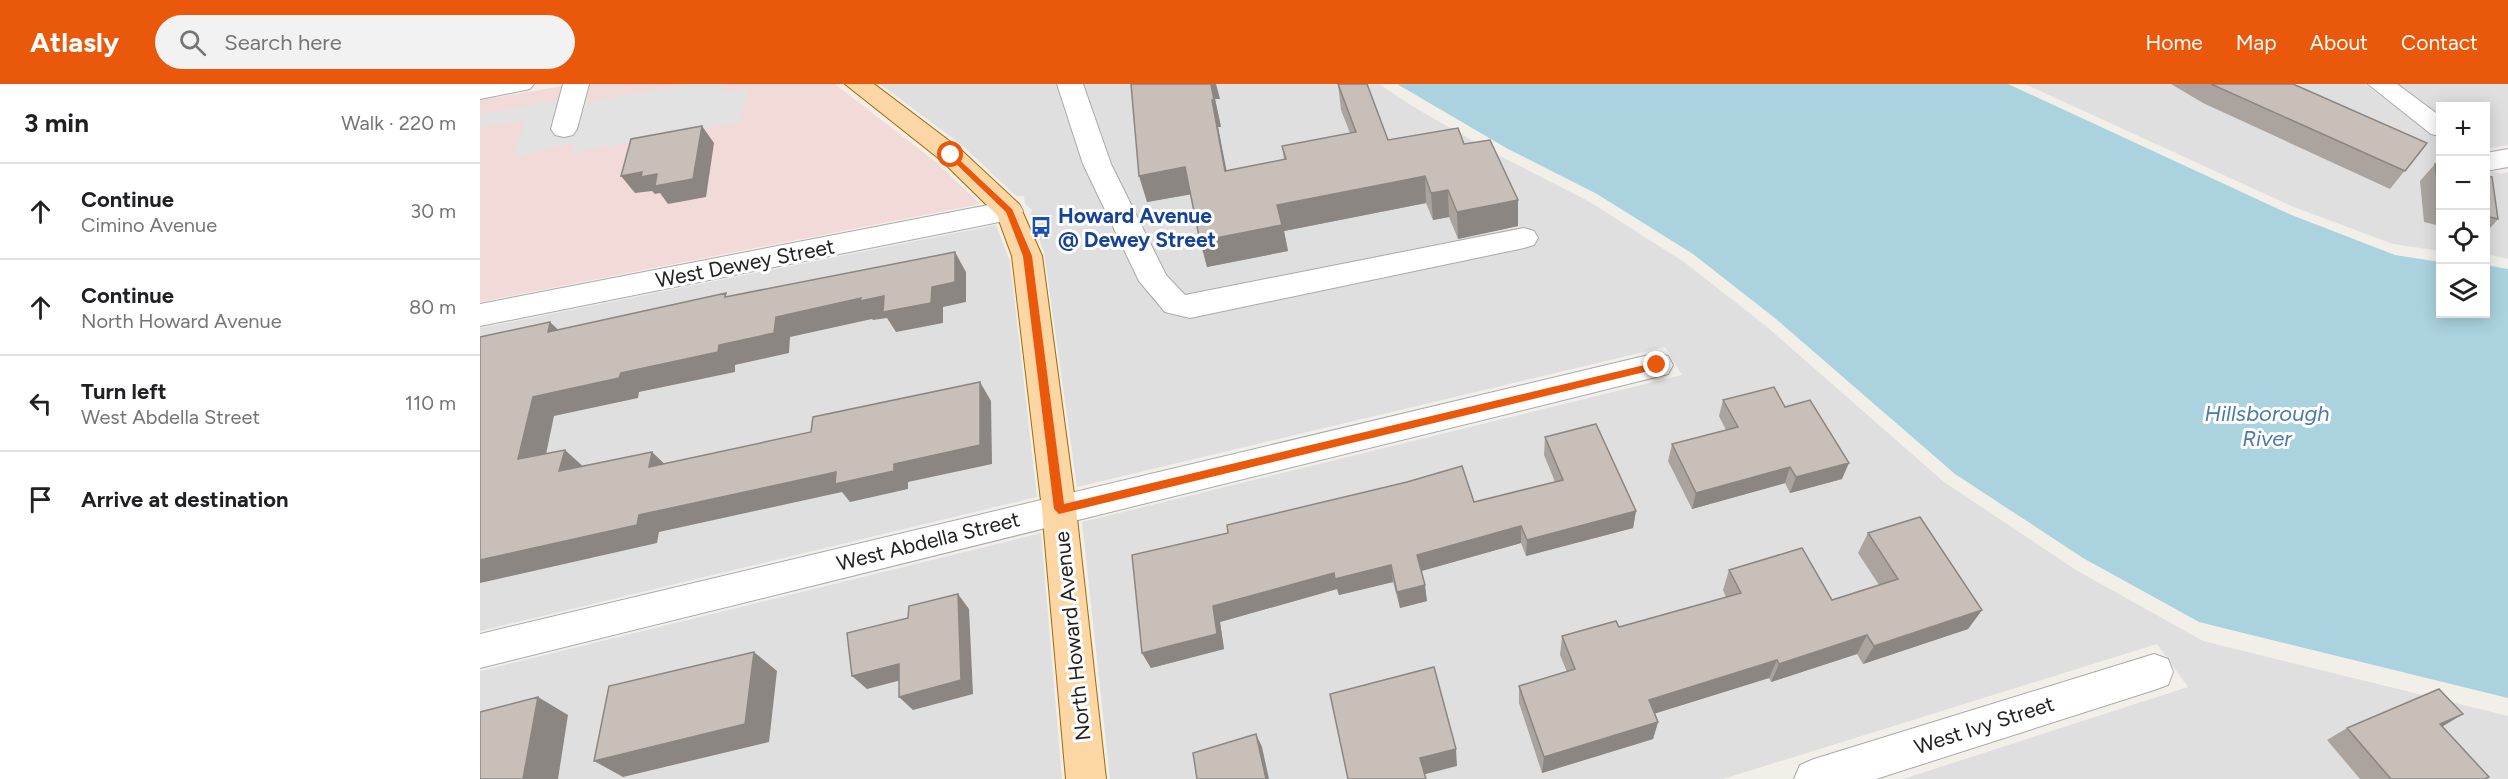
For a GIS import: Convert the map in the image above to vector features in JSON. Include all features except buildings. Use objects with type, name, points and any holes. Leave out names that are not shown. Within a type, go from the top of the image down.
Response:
[{"type":"main road","points":[[858,84],[951,155],[1009,211]]},
{"type":"main road","name":"North Howard Avenue","points":[[1009,211],[1028,256],[1059,509],[1086,779]]},
{"type":"street","points":[[480,91],[483,84]]},
{"type":"street","points":[[480,91],[521,84]]},
{"type":"street","points":[[564,129],[576,84]]},
{"type":"street","points":[[1070,84],[1097,164],[1154,281],[1176,304],[1190,307],[1524,238]]},
{"type":"street","points":[[2380,84],[2436,125]]},
{"type":"street","points":[[2490,161],[2508,158]]},
{"type":"street","name":"West Dewey Street","points":[[480,315],[1009,211]]},
{"type":"street","name":"West Abdella Street","points":[[480,651],[1657,365]]},
{"type":"street","name":"West Ivy Street","points":[[1814,779],[2154,672]]},
{"type":"shaded area","points":[[576,84],[835,84],[937,163],[980,204],[480,302],[480,100]]},
{"type":"shaded area","points":[[691,84],[723,84],[722,92],[747,88],[742,122],[572,153],[574,143],[514,157],[525,120],[480,127],[480,114],[589,95],[587,102]]},
{"type":"shaded area","points":[[880,84],[1379,84],[1417,109],[1500,156],[1590,202],[1684,262],[1766,326],[1944,482],[2076,570],[2203,641],[2508,716],[2508,779],[1903,779],[2188,687],[2157,644],[1723,779],[1110,779],[1082,522],[1682,375],[1665,347],[1077,487],[1044,252],[1030,216],[1032,210],[1025,204],[1024,196],[1016,196],[963,146]]},
{"type":"shaded area","points":[[2025,84],[2365,84],[2436,137],[2436,250],[2393,244],[2291,206]]},
{"type":"shaded area","points":[[2396,84],[2508,84],[2508,145],[2490,148],[2490,102],[2436,102],[2436,114]]},
{"type":"shaded area","points":[[2490,170],[2501,174],[2508,172],[2508,259],[2490,255]]},
{"type":"shaded area","points":[[996,225],[1010,261],[1037,497],[480,631],[480,328]]},
{"type":"shaded area","points":[[1041,533],[1062,779],[480,779],[480,671]]},
{"type":"water","name":"Hillsborough River","points":[[1397,84],[2008,84],[2289,214],[2395,255],[2436,261],[2436,318],[2490,318],[2490,266],[2508,269],[2508,698],[2199,622],[2083,558],[1955,474],[1776,319],[1693,254],[1597,194],[1508,149]]},
{"type":"place","name":"Howard Avenue @ Dewey Street","points":[[1041,227]]},
{"type":"route","points":[[951,155],[1009,211],[1028,256],[1059,509],[1657,365]]}]
